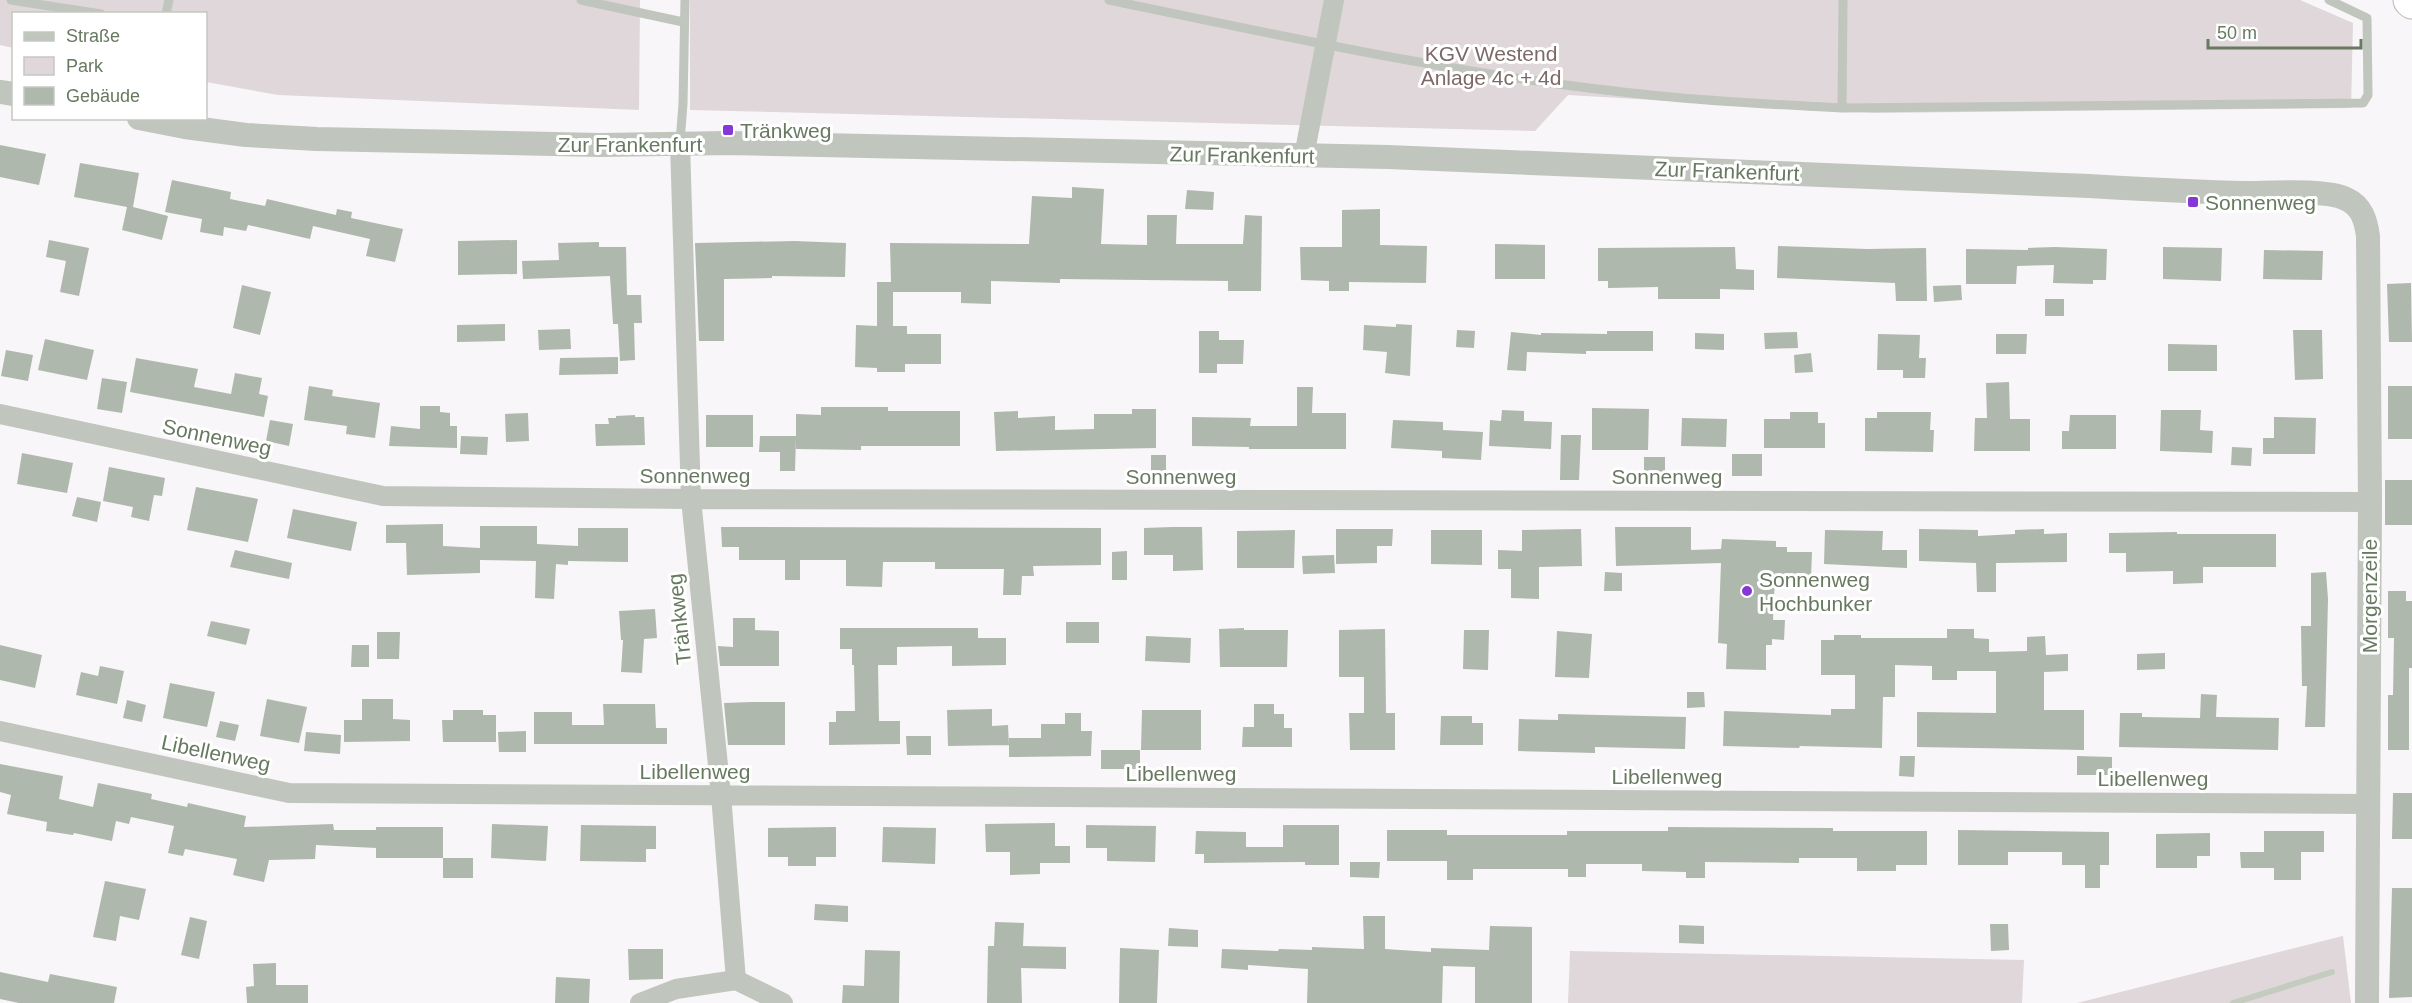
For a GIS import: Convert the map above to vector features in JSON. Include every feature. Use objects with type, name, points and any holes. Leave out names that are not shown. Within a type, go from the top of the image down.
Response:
[{"type":"street","points":[[1304,156],[1334,0]]},
{"type":"street","name":"Zur Frankenfurt","points":[[151,120],[216,131],[317,140],[588,145],[729,143],[1304,156],[2193,192],[2320,194],[2345,198]]},
{"type":"street","name":"Tränkweg","points":[[680,144],[692,499],[721,795],[736,980]]},
{"type":"street","name":"Morgenzeile","points":[[2345,198],[2355,205],[2366,219],[2368,237],[2370,502],[2367,1003]]},
{"type":"street","name":"Sonnenweg","points":[[0,414],[383,496],[692,499],[2370,502]]},
{"type":"street","name":"Libellenweg","points":[[0,731],[289,793],[2368,804]]},
{"type":"street","points":[[640,1003],[676,989],[736,980],[783,1003]]},
{"type":"lane","points":[[11,0],[76,12]]},
{"type":"lane","points":[[581,0],[683,22]]},
{"type":"lane","points":[[680,144],[683,104],[684,0]]},
{"type":"lane","points":[[1109,0],[1325,45],[1448,67],[1648,95],[1738,103],[1842,108],[2363,103],[2368,94],[2367,18],[2329,0]]},
{"type":"lane","points":[[1842,108],[1843,0]]},
{"type":"green space","points":[[0,0],[640,0],[639,110],[278,95],[207,82],[207,12],[12,12],[12,48],[0,45]]},
{"type":"green space","name":"KGV Westend Anlage 4c + 4d","points":[[690,0],[2300,0],[2353,23],[2351,108],[1876,113],[1568,95],[1535,131],[690,110]]},
{"type":"green space","points":[[2343,936],[2351,1003],[2077,1003]]},
{"type":"green space","points":[[1570,951],[2024,960],[2022,1003],[1568,1003]]},
{"type":"building","points":[[0,145],[46,154],[39,185],[0,177]]},
{"type":"building","points":[[80,163],[139,173],[133,207],[168,216],[162,240],[122,230],[127,207],[74,197]]},
{"type":"building","points":[[172,180],[231,192],[230,199],[265,206],[267,199],[336,215],[337,209],[352,212],[351,218],[403,229],[395,262],[366,256],[370,239],[313,226],[310,239],[248,225],[246,231],[224,227],[223,236],[200,232],[202,219],[165,212]]},
{"type":"building","points":[[1072,187],[1104,189],[1101,244],[1147,245],[1147,215],[1177,215],[1176,244],[1243,244],[1245,215],[1262,216],[1261,291],[1228,291],[1228,281],[1060,279],[1060,283],[991,281],[991,304],[961,303],[961,292],[893,292],[893,326],[907,326],[907,334],[941,334],[941,364],[905,364],[905,372],[877,372],[877,368],[855,367],[856,325],[877,326],[877,282],[891,282],[890,243],[1029,244],[1032,196],[1072,198]]},
{"type":"building","points":[[1187,190],[1214,192],[1213,210],[1185,209]]},
{"type":"building","points":[[1380,209],[1380,245],[1427,246],[1426,283],[1349,282],[1349,291],[1329,291],[1329,281],[1301,280],[1300,247],[1342,247],[1342,210]]},
{"type":"building","points":[[49,240],[89,248],[79,296],[60,292],[66,261],[46,257]]},
{"type":"building","points":[[517,240],[517,274],[458,275],[458,241]]},
{"type":"building","points":[[794,241],[846,243],[845,277],[772,276],[772,278],[724,279],[724,341],[699,341],[695,243]]},
{"type":"building","points":[[599,242],[599,247],[626,247],[627,295],[641,295],[642,323],[634,323],[635,360],[620,361],[618,324],[613,324],[610,276],[523,279],[522,261],[559,260],[558,243]]},
{"type":"building","points":[[1495,244],[1545,245],[1545,279],[1495,279]]},
{"type":"building","points":[[1778,246],[1926,248],[1927,301],[1896,301],[1895,283],[1777,278]]},
{"type":"building","points":[[1735,247],[1736,269],[1754,270],[1754,290],[1720,289],[1720,299],[1658,299],[1658,287],[1608,288],[1608,281],[1598,281],[1598,248]]},
{"type":"building","points":[[2163,247],[2222,248],[2221,281],[2163,279]]},
{"type":"building","points":[[2028,248],[2107,249],[2106,280],[2093,280],[2093,284],[2053,283],[2054,265],[2017,266],[2016,284],[1966,284],[1966,249],[2028,250]]},
{"type":"building","points":[[2264,250],[2323,251],[2322,280],[2263,279]]},
{"type":"building","points":[[2411,283],[2412,342],[2389,342],[2387,284]]},
{"type":"building","points":[[242,285],[271,292],[260,335],[233,328]]},
{"type":"building","points":[[1961,285],[1962,300],[1934,302],[1933,286]]},
{"type":"building","points":[[2045,299],[2064,299],[2064,316],[2045,316]]},
{"type":"building","points":[[505,324],[505,341],[457,342],[457,325]]},
{"type":"building","points":[[1396,324],[1412,325],[1410,376],[1385,373],[1387,352],[1363,350],[1364,325],[1396,327]]},
{"type":"building","points":[[570,329],[571,349],[539,350],[538,330]]},
{"type":"building","points":[[1457,330],[1475,331],[1474,348],[1456,347]]},
{"type":"building","points":[[2293,330],[2322,330],[2323,379],[2295,380]]},
{"type":"building","points":[[1199,331],[1219,331],[1219,340],[1244,340],[1243,364],[1217,364],[1217,373],[1199,373]]},
{"type":"building","points":[[1607,331],[1653,331],[1653,351],[1586,351],[1586,354],[1527,352],[1526,371],[1507,370],[1511,332],[1541,335],[1541,333],[1607,334]]},
{"type":"building","points":[[1797,332],[1798,348],[1765,349],[1764,333]]},
{"type":"building","points":[[1695,333],[1724,334],[1724,350],[1695,349]]},
{"type":"building","points":[[1878,334],[1920,335],[1919,358],[1926,358],[1925,378],[1903,378],[1903,370],[1877,370]]},
{"type":"building","points":[[1996,334],[2027,334],[2026,354],[1996,354]]},
{"type":"building","points":[[45,339],[94,350],[87,380],[38,370]]},
{"type":"building","points":[[2168,344],[2217,345],[2217,371],[2168,371]]},
{"type":"building","points":[[6,350],[33,355],[28,381],[1,376]]},
{"type":"building","points":[[1811,353],[1813,372],[1795,373],[1794,355]]},
{"type":"building","points":[[618,357],[618,374],[559,375],[560,358]]},
{"type":"building","points":[[136,358],[198,369],[194,387],[231,394],[235,373],[262,378],[259,394],[268,396],[264,417],[130,392]]},
{"type":"building","points":[[102,378],[127,382],[122,413],[97,409]]},
{"type":"building","points":[[2009,382],[2010,419],[2030,419],[2030,451],[1974,451],[1975,418],[1987,418],[1986,383]]},
{"type":"building","points":[[309,386],[333,390],[332,396],[380,403],[375,438],[346,434],[347,426],[304,420]]},
{"type":"building","points":[[2388,386],[2412,386],[2412,439],[2388,439]]},
{"type":"building","points":[[1297,387],[1313,387],[1312,413],[1346,413],[1346,449],[1249,449],[1249,447],[1192,446],[1192,417],[1251,418],[1250,426],[1297,426]]},
{"type":"building","points":[[420,406],[440,406],[440,412],[450,413],[450,426],[457,426],[457,448],[389,446],[391,426],[420,429]]},
{"type":"building","points":[[821,407],[888,407],[888,411],[960,411],[960,446],[861,446],[861,450],[796,449],[796,438],[795,471],[780,471],[780,452],[759,452],[760,436],[796,436],[796,414],[821,415]]},
{"type":"building","points":[[1592,408],[1649,409],[1648,450],[1592,450]]},
{"type":"building","points":[[1132,409],[1156,409],[1156,448],[996,451],[994,412],[1018,411],[1018,418],[1055,416],[1055,430],[1094,429],[1094,414],[1132,414]]},
{"type":"building","points":[[1502,410],[1524,411],[1524,421],[1552,422],[1551,449],[1489,446],[1490,420],[1501,421]]},
{"type":"building","points":[[2161,410],[2201,410],[2200,430],[2213,431],[2212,453],[2160,451]]},
{"type":"building","points":[[1790,412],[1818,412],[1818,423],[1825,423],[1825,448],[1764,448],[1764,419],[1790,419]]},
{"type":"building","points":[[1877,412],[1931,412],[1930,430],[1934,430],[1933,452],[1865,451],[1865,418],[1877,418]]},
{"type":"building","points":[[528,413],[529,441],[506,442],[505,414]]},
{"type":"building","points":[[635,415],[635,417],[644,417],[645,445],[596,446],[595,424],[609,424],[608,418],[616,418],[616,416]]},
{"type":"building","points":[[706,415],[753,415],[753,447],[706,447]]},
{"type":"building","points":[[2070,415],[2116,415],[2116,449],[2062,449],[2062,431],[2069,431]]},
{"type":"building","points":[[2274,417],[2316,418],[2315,454],[2263,454],[2263,438],[2274,438]]},
{"type":"building","points":[[1682,418],[1727,419],[1726,447],[1681,446]]},
{"type":"building","points":[[270,420],[293,424],[289,446],[266,441]]},
{"type":"building","points":[[1393,420],[1443,422],[1443,430],[1483,432],[1481,460],[1442,458],[1442,451],[1391,448]]},
{"type":"building","points":[[1561,435],[1581,435],[1579,480],[1560,480]]},
{"type":"building","points":[[461,436],[488,437],[487,455],[460,454]]},
{"type":"building","points":[[2232,447],[2252,448],[2251,466],[2231,465]]},
{"type":"building","points":[[22,453],[73,463],[67,493],[17,484]]},
{"type":"building","points":[[1732,454],[1762,454],[1762,476],[1732,476]]},
{"type":"building","points":[[1151,455],[1166,455],[1166,473],[1151,473]]},
{"type":"building","points":[[1644,457],[1665,457],[1665,474],[1644,474]]},
{"type":"building","points":[[109,467],[165,478],[162,496],[154,495],[149,521],[131,517],[133,507],[103,501]]},
{"type":"building","points":[[2385,480],[2412,480],[2412,525],[2385,525]]},
{"type":"building","points":[[196,487],[258,499],[248,542],[187,530]]},
{"type":"building","points":[[77,497],[101,502],[97,522],[72,516]]},
{"type":"building","points":[[293,509],[357,522],[351,551],[287,538]]},
{"type":"building","points":[[443,524],[443,546],[480,548],[480,526],[537,526],[537,544],[578,546],[578,528],[628,528],[628,562],[568,561],[568,565],[556,564],[554,599],[535,598],[536,561],[480,560],[480,573],[407,575],[406,543],[386,543],[386,525]]},
{"type":"building","points":[[721,527],[1101,528],[1101,565],[1033,566],[1034,576],[1022,576],[1021,595],[1003,595],[1004,569],[935,569],[935,562],[883,562],[882,587],[846,586],[846,560],[800,560],[800,580],[785,580],[785,560],[739,560],[739,547],[722,547]]},
{"type":"building","points":[[1202,527],[1203,570],[1173,571],[1173,555],[1144,555],[1144,528]]},
{"type":"building","points":[[1615,527],[1691,527],[1691,550],[1721,549],[1722,539],[1776,541],[1776,547],[1787,547],[1787,552],[1812,552],[1811,578],[1775,577],[1773,620],[1785,620],[1784,640],[1772,639],[1772,645],[1766,645],[1766,670],[1726,669],[1727,644],[1718,643],[1721,563],[1616,566]]},
{"type":"building","points":[[1336,529],[1393,529],[1392,546],[1377,546],[1377,563],[1336,564]]},
{"type":"building","points":[[1581,529],[1582,566],[1539,567],[1539,599],[1511,598],[1511,569],[1498,569],[1498,550],[1522,551],[1522,530]]},
{"type":"building","points":[[1919,529],[1978,530],[1978,536],[2015,534],[2015,530],[2044,529],[2044,534],[2067,533],[2067,562],[1996,563],[1996,592],[1977,592],[1976,563],[1919,561]]},
{"type":"building","points":[[1295,530],[1294,568],[1237,568],[1237,531]]},
{"type":"building","points":[[1431,530],[1482,530],[1482,565],[1431,564]]},
{"type":"building","points":[[1825,530],[1883,531],[1882,550],[1907,550],[1907,568],[1824,564]]},
{"type":"building","points":[[2177,532],[2177,534],[2276,534],[2276,567],[2203,567],[2203,583],[2173,584],[2173,571],[2126,572],[2126,553],[2109,553],[2109,533]]},
{"type":"building","points":[[235,550],[292,563],[289,579],[230,567]]},
{"type":"building","points":[[1127,551],[1127,580],[1112,580],[1112,552]]},
{"type":"building","points":[[1334,555],[1335,573],[1303,574],[1302,556]]},
{"type":"building","points":[[1605,572],[1622,573],[1622,591],[1604,591]]},
{"type":"building","points":[[2326,572],[2328,599],[2325,727],[2305,727],[2307,686],[2302,686],[2301,626],[2311,626],[2311,573]]},
{"type":"building","points":[[2388,591],[2406,591],[2406,601],[2412,601],[2409,750],[2388,750],[2388,695],[2393,695],[2394,638],[2388,638]]},
{"type":"building","points":[[655,609],[657,638],[644,639],[642,673],[621,672],[623,640],[621,640],[619,611]]},
{"type":"building","points":[[733,618],[755,618],[755,630],[779,631],[779,666],[720,666],[718,646],[733,647]]},
{"type":"building","points":[[211,621],[250,629],[246,645],[207,636]]},
{"type":"building","points":[[1066,622],[1099,622],[1099,643],[1066,643]]},
{"type":"building","points":[[840,628],[978,628],[978,638],[1006,638],[1006,665],[952,666],[952,646],[897,647],[897,665],[878,665],[879,721],[900,721],[900,744],[829,745],[829,722],[836,722],[836,711],[855,711],[852,649],[840,649]]},
{"type":"building","points":[[1244,628],[1244,630],[1288,630],[1287,667],[1220,667],[1219,629]]},
{"type":"building","points":[[1385,629],[1386,713],[1395,713],[1395,750],[1350,750],[1349,713],[1364,713],[1364,677],[1339,677],[1339,630]]},
{"type":"building","points":[[1947,629],[1974,629],[1974,638],[1989,639],[1989,652],[2027,651],[2027,637],[2045,636],[2046,655],[2068,654],[2068,671],[2044,672],[2044,710],[2084,710],[2084,750],[1917,747],[1917,712],[1996,713],[1996,671],[1957,671],[1957,680],[1932,680],[1932,666],[1895,665],[1895,697],[1883,697],[1882,748],[1723,746],[1724,711],[1831,715],[1831,709],[1855,709],[1855,675],[1821,675],[1821,640],[1834,640],[1834,635],[1861,635],[1861,638],[1947,638]]},
{"type":"building","points":[[1464,630],[1489,630],[1488,670],[1463,669]]},
{"type":"building","points":[[1557,631],[1592,634],[1589,678],[1555,677]]},
{"type":"building","points":[[377,632],[400,632],[399,659],[377,659]]},
{"type":"building","points":[[1146,636],[1191,638],[1190,663],[1145,661]]},
{"type":"building","points":[[0,645],[42,655],[35,688],[0,680]]},
{"type":"building","points":[[352,645],[369,645],[369,667],[351,667]]},
{"type":"building","points":[[2165,653],[2165,669],[2137,670],[2137,654]]},
{"type":"building","points":[[100,666],[124,671],[117,704],[76,695],[81,672],[98,676]]},
{"type":"building","points":[[170,683],[215,692],[207,727],[163,718]]},
{"type":"building","points":[[1687,692],[1704,692],[1705,707],[1687,708]]},
{"type":"building","points":[[2201,694],[2217,695],[2216,717],[2279,718],[2278,750],[2119,747],[2120,713],[2142,713],[2142,717],[2200,718]]},
{"type":"building","points":[[267,699],[307,707],[299,743],[260,736]]},
{"type":"building","points":[[362,699],[393,699],[393,719],[410,720],[410,741],[344,742],[344,720],[362,720]]},
{"type":"building","points":[[127,700],[146,705],[142,722],[123,718]]},
{"type":"building","points":[[785,702],[785,745],[728,745],[724,703]]},
{"type":"building","points":[[603,704],[655,704],[656,728],[667,728],[667,744],[534,744],[534,712],[572,712],[572,725],[604,725]]},
{"type":"building","points":[[1254,704],[1274,704],[1274,714],[1284,714],[1284,728],[1292,728],[1292,747],[1242,747],[1243,727],[1254,727]]},
{"type":"building","points":[[992,709],[992,726],[1008,725],[1009,745],[948,746],[947,710]]},
{"type":"building","points":[[453,710],[483,710],[483,715],[496,715],[496,742],[443,742],[442,720],[453,720]]},
{"type":"building","points":[[1142,710],[1201,710],[1201,750],[1141,750]]},
{"type":"building","points":[[1065,713],[1081,713],[1081,731],[1092,731],[1091,756],[1009,757],[1009,738],[1041,738],[1041,724],[1065,724]]},
{"type":"building","points":[[1558,714],[1686,717],[1685,749],[1595,747],[1595,753],[1518,751],[1519,719],[1558,720]]},
{"type":"building","points":[[1441,716],[1472,716],[1472,723],[1483,723],[1483,745],[1440,745]]},
{"type":"building","points":[[220,721],[239,725],[235,741],[216,737]]},
{"type":"building","points":[[526,731],[526,752],[499,752],[498,732]]},
{"type":"building","points":[[306,732],[341,735],[340,754],[304,751]]},
{"type":"building","points":[[906,736],[931,736],[931,755],[907,755]]},
{"type":"building","points":[[1101,750],[1140,750],[1140,769],[1101,769]]},
{"type":"building","points":[[1900,756],[1915,756],[1914,777],[1899,776]]},
{"type":"building","points":[[2077,756],[2112,757],[2112,775],[2077,775]]},
{"type":"building","points":[[0,764],[63,776],[59,799],[93,807],[98,783],[152,794],[151,799],[187,807],[188,803],[246,816],[244,827],[333,824],[334,830],[376,830],[376,827],[443,827],[443,858],[376,858],[376,848],[316,845],[315,859],[269,860],[264,882],[233,875],[237,859],[185,849],[183,856],[168,853],[174,826],[131,817],[129,824],[116,821],[112,841],[74,833],[73,835],[46,831],[47,822],[7,814],[11,795],[0,792]]},
{"type":"building","points":[[2393,793],[2412,793],[2412,839],[2392,839]]},
{"type":"building","points":[[1055,823],[1055,846],[1070,846],[1070,863],[1040,863],[1040,874],[1010,875],[1010,852],[986,852],[985,824]]},
{"type":"building","points":[[492,824],[548,826],[546,861],[491,858]]},
{"type":"building","points":[[581,825],[656,826],[656,849],[646,849],[646,862],[580,861]]},
{"type":"building","points":[[1086,825],[1156,826],[1155,862],[1107,861],[1107,848],[1086,848]]},
{"type":"building","points":[[1283,825],[1339,825],[1339,865],[1305,865],[1305,862],[1204,863],[1204,854],[1195,854],[1196,831],[1246,832],[1246,847],[1283,847]]},
{"type":"building","points":[[836,827],[836,857],[816,857],[816,866],[788,866],[788,857],[768,857],[768,828]]},
{"type":"building","points":[[883,827],[936,828],[935,864],[882,862]]},
{"type":"building","points":[[1668,827],[1927,831],[1927,865],[1896,865],[1896,871],[1857,871],[1857,858],[1799,858],[1799,863],[1705,862],[1705,878],[1686,878],[1686,872],[1642,871],[1642,864],[1586,864],[1586,877],[1568,877],[1568,869],[1473,869],[1473,880],[1447,880],[1447,861],[1387,861],[1387,830],[1447,830],[1447,835],[1567,835],[1567,831],[1668,831]]},
{"type":"building","points":[[1958,830],[2109,832],[2109,865],[2100,865],[2100,888],[2085,888],[2085,865],[2062,865],[2062,852],[2008,852],[2008,865],[1958,865]]},
{"type":"building","points":[[2264,831],[2324,831],[2324,852],[2301,852],[2301,880],[2274,880],[2274,868],[2241,868],[2240,852],[2264,852]]},
{"type":"building","points":[[2210,833],[2210,856],[2197,856],[2197,868],[2156,868],[2156,834]]},
{"type":"building","points":[[443,858],[473,858],[473,878],[443,878]]},
{"type":"building","points":[[1350,862],[1380,862],[1379,878],[1350,877]]},
{"type":"building","points":[[105,881],[146,889],[139,920],[120,916],[116,941],[93,937]]},
{"type":"building","points":[[2392,888],[2412,888],[2412,997],[2389,998]]},
{"type":"building","points":[[815,904],[848,906],[848,922],[814,920]]},
{"type":"building","points":[[1363,916],[1385,916],[1385,949],[1431,952],[1431,948],[1489,950],[1490,926],[1532,927],[1532,1003],[1475,1003],[1475,967],[1443,966],[1442,1003],[1307,1003],[1308,969],[1248,965],[1248,970],[1221,968],[1222,949],[1278,951],[1279,949],[1312,950],[1312,947],[1364,949]]},
{"type":"building","points":[[190,917],[207,921],[199,959],[181,955]]},
{"type":"building","points":[[995,922],[1024,923],[1023,946],[1066,947],[1066,969],[1021,968],[1022,1003],[987,1003],[988,946],[994,946]]},
{"type":"building","points":[[1990,924],[2008,924],[2009,950],[1991,951]]},
{"type":"building","points":[[1679,925],[1704,926],[1704,944],[1679,943]]},
{"type":"building","points":[[1169,928],[1198,930],[1198,947],[1168,946]]},
{"type":"building","points":[[1120,948],[1159,950],[1157,1003],[1119,1003]]},
{"type":"building","points":[[628,949],[663,949],[663,979],[629,980]]},
{"type":"building","points":[[865,950],[900,951],[899,1003],[842,1003],[843,985],[864,986]]},
{"type":"building","points":[[276,963],[276,985],[308,985],[308,1003],[247,1003],[246,987],[254,986],[253,964]]},
{"type":"building","points":[[0,972],[48,982],[50,974],[117,987],[114,1003],[19,1003],[0,999]]},
{"type":"building","points":[[556,977],[590,979],[589,1003],[555,1003]]},
{"type":"waterway","points":[[2233,1003],[2332,972]]},
{"type":"place","name":"Tränkweg","points":[[728,130]]},
{"type":"place","name":"Sonnenweg","points":[[2193,202]]},
{"type":"place","name":"Sonnenweg Hochbunker","points":[[1747,591]]}]
